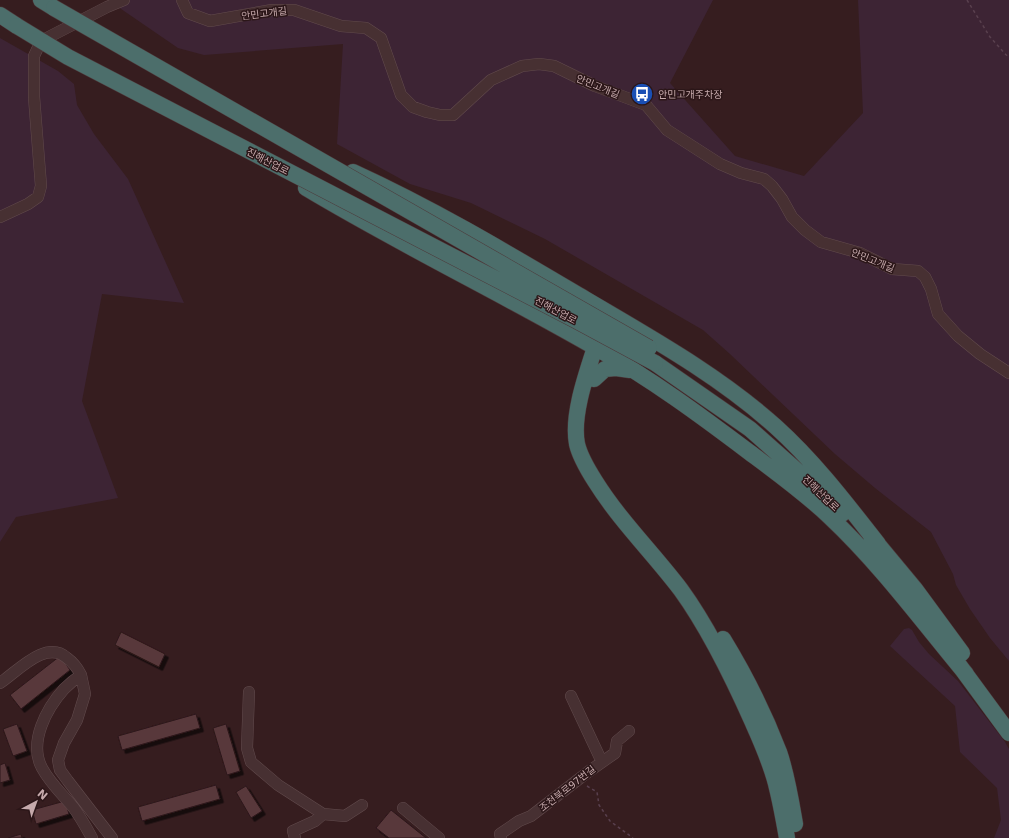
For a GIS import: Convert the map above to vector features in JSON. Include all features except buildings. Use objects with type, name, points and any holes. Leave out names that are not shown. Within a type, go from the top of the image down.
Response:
[{"type":"highway","name":"진해산업로","points":[[47,4],[620,331],[658,360]]},
{"type":"highway","name":"진해산업로","points":[[0,15],[68,58],[575,320],[658,360],[712,389],[752,418],[835,494],[915,589],[1009,718]]},
{"type":"highway","points":[[212,132],[359,220],[544,318],[600,350],[685,404],[747,450],[829,515],[859,545],[966,674]]},
{"type":"highway","points":[[292,144],[380,184],[459,225],[655,339],[738,396],[770,434]]},
{"type":"highway","points":[[611,314],[613,322],[612,332],[600,350],[576,418],[577,444],[586,467],[607,500],[681,590],[696,612],[740,693],[765,752],[777,787],[787,838]]},
{"type":"highway","points":[[572,334],[584,348],[588,359],[591,377],[585,438],[598,470],[620,503],[679,574],[704,609],[737,662],[757,700],[779,753],[798,838]]},
{"type":"highway","points":[[591,377],[605,369],[616,368],[635,371]]},
{"type":"highway","name":"진해산업로","points":[[794,457],[865,540],[908,594],[1009,733]]},
{"type":"street","points":[[0,217],[28,204],[38,197],[42,186],[34,97],[34,56],[42,41],[107,7],[124,0]]},
{"type":"street","name":"안민고개길","points":[[182,0],[188,13],[210,21],[272,10],[294,10],[341,26],[366,28],[381,38],[401,95],[413,107],[440,115],[453,115],[491,80],[522,66],[539,64],[554,66],[589,83],[646,105],[668,130],[720,164],[741,173],[764,179],[782,198],[792,217],[805,230],[821,242],[860,253],[892,269],[918,271],[925,277],[931,289],[938,314],[958,336],[980,354],[1009,374]]},
{"type":"street","points":[[0,683],[27,663],[47,652],[61,653],[76,665],[81,675],[85,694],[77,720],[64,743],[58,760],[60,770],[89,810],[104,826],[112,838]]},
{"type":"street","points":[[81,675],[65,689],[48,713],[38,737],[38,752],[42,768],[53,785],[80,817],[92,838]]},
{"type":"street","points":[[249,692],[247,748],[251,762],[278,785],[323,814],[345,816],[362,805]]},
{"type":"street","points":[[571,696],[602,762]]},
{"type":"street","name":"조천북로97번길","points":[[501,838],[500,834],[519,821],[531,816],[615,752],[617,741],[629,731]]},
{"type":"street","points":[[402,808],[439,838]]},
{"type":"street","points":[[295,838],[293,831],[315,820],[323,814]]},
{"type":"path","points":[[967,0],[990,37],[1009,58]]},
{"type":"path","points":[[578,780],[597,792],[599,805],[610,821],[633,838]]},
{"type":"shaded area","points":[[108,0],[713,0],[670,83],[735,156],[804,176],[863,113],[858,0],[1009,0],[1009,661],[990,638],[970,609],[956,585],[953,574],[931,532],[835,454],[703,330],[545,239],[471,203],[410,184],[337,144],[343,44],[204,55],[178,48]]},
{"type":"shaded area","points":[[0,38],[58,71],[74,84],[77,105],[94,134],[128,179],[184,303],[102,294],[82,401],[118,498],[16,517],[0,542]]},
{"type":"shaded area","points":[[909,628],[929,654],[958,681],[1009,749],[1009,838],[994,838],[1001,820],[997,788],[960,752],[955,706],[890,646],[904,629]]},
{"type":"place","name":"안민고개주차장","points":[[642,94]]}]
